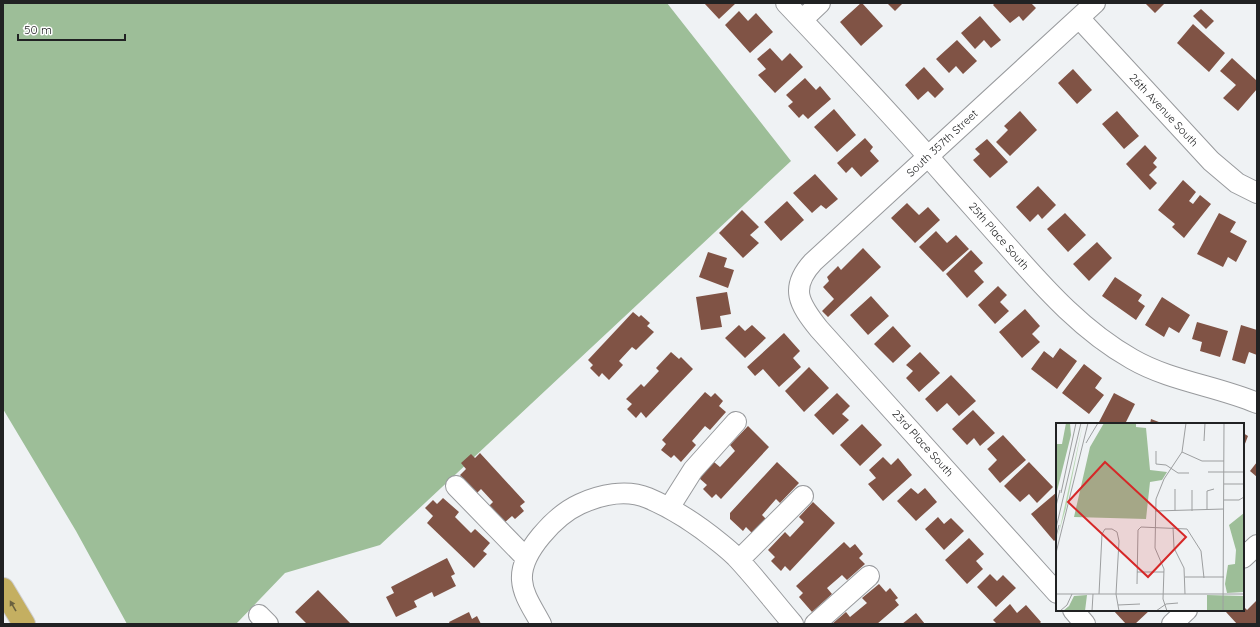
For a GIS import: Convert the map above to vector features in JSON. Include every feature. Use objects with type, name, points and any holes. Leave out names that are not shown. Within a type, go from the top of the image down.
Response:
[{"type":"highway","points":[[3,589],[24,624]]},
{"type":"street","name":"25th Place South","points":[[786,3],[929,156],[1037,280],[1074,317],[1108,344],[1132,360],[1157,371],[1241,396],[1257,403]]},
{"type":"street","points":[[802,20],[820,3]]},
{"type":"street","name":"South 357th Street","points":[[798,289],[802,275],[813,262],[1095,3]]},
{"type":"street","name":"26th Avenue South","points":[[1079,18],[1211,161],[1237,183],[1257,193]]},
{"type":"street","name":"23rd Place South","points":[[798,289],[798,296],[803,308],[819,329],[1056,591]]},
{"type":"street","points":[[669,508],[693,470],[736,422]]},
{"type":"street","points":[[456,486],[526,558]]},
{"type":"street","points":[[541,624],[523,590],[522,579],[524,564],[533,545],[557,520],[578,505],[596,498],[628,494],[646,498],[669,508],[710,535],[739,560],[793,624]]},
{"type":"street","points":[[739,560],[804,496]]},
{"type":"street","points":[[1244,557],[1257,545]]},
{"type":"street","points":[[815,624],[869,576]]},
{"type":"street","points":[[1074,611],[1085,624]]},
{"type":"street","points":[[1172,624],[1186,611]]},
{"type":"green space","points":[[3,3],[667,3],[791,161],[380,545],[285,573],[236,624],[127,624],[76,531],[3,409]]},
{"type":"building","points":[[704,3],[736,3],[719,19]]},
{"type":"building","points":[[861,3],[883,26],[861,46],[840,22]]},
{"type":"building","points":[[887,3],[903,3],[895,11]]},
{"type":"building","points":[[995,3],[1031,3],[1036,8],[1023,21],[1019,16],[1010,23],[993,5]]},
{"type":"building","points":[[1145,3],[1165,3],[1155,13]]},
{"type":"building","points":[[1201,9],[1214,21],[1206,29],[1193,16]]},
{"type":"building","points":[[739,11],[748,21],[756,13],[773,32],[750,53],[725,25]]},
{"type":"building","points":[[980,16],[1001,40],[991,48],[984,40],[975,49],[961,33]]},
{"type":"building","points":[[1193,24],[1225,53],[1209,72],[1177,43]]},
{"type":"building","points":[[957,40],[977,61],[963,74],[956,66],[949,73],[936,59]]},
{"type":"building","points":[[770,48],[782,61],[790,53],[803,67],[775,93],[758,75],[766,69],[757,59]]},
{"type":"building","points":[[1232,58],[1257,81],[1257,89],[1238,111],[1223,98],[1236,85],[1220,71]]},
{"type":"building","points":[[924,67],[944,89],[935,98],[928,91],[918,100],[905,85]]},
{"type":"building","points":[[1073,69],[1092,90],[1077,104],[1058,83]]},
{"type":"building","points":[[805,78],[816,90],[820,86],[831,99],[808,119],[803,114],[799,118],[788,106],[793,102],[786,95]]},
{"type":"building","points":[[834,109],[856,135],[837,152],[814,127]]},
{"type":"building","points":[[1020,111],[1037,130],[1010,156],[996,142],[1008,130],[1004,126]]},
{"type":"building","points":[[1117,111],[1139,136],[1124,149],[1102,124]]},
{"type":"building","points":[[865,138],[873,147],[870,151],[879,161],[861,177],[852,167],[846,173],[837,163]]},
{"type":"building","points":[[987,139],[1008,162],[990,178],[973,160],[980,154],[975,149]]},
{"type":"building","points":[[1145,145],[1157,158],[1153,163],[1157,167],[1149,175],[1157,183],[1150,190],[1126,164]]},
{"type":"building","points":[[815,174],[838,199],[826,209],[821,205],[812,213],[793,193]]},
{"type":"building","points":[[1183,180],[1196,192],[1189,201],[1193,204],[1200,195],[1211,204],[1184,238],[1172,227],[1175,224],[1158,210]]},
{"type":"building","points":[[1038,186],[1056,205],[1042,219],[1038,214],[1030,222],[1016,207]]},
{"type":"building","points":[[787,201],[804,220],[781,241],[764,222]]},
{"type":"building","points":[[907,203],[919,215],[928,207],[940,220],[915,243],[891,218]]},
{"type":"building","points":[[742,210],[759,227],[750,235],[759,243],[743,258],[719,233]]},
{"type":"building","points":[[1065,213],[1086,235],[1068,252],[1047,229]]},
{"type":"building","points":[[1219,213],[1236,222],[1230,232],[1247,241],[1236,262],[1228,257],[1223,267],[1197,254]]},
{"type":"building","points":[[936,231],[947,243],[956,235],[969,249],[943,272],[919,247]]},
{"type":"building","points":[[1097,242],[1112,258],[1089,281],[1073,264]]},
{"type":"building","points":[[863,248],[881,267],[828,317],[822,311],[834,299],[823,287],[829,281],[827,277],[838,266],[841,270]]},
{"type":"building","points":[[971,250],[983,263],[974,271],[984,282],[967,298],[946,274]]},
{"type":"building","points":[[708,252],[727,258],[724,267],[734,270],[728,288],[699,277]]},
{"type":"building","points":[[1115,277],[1142,295],[1138,301],[1145,306],[1136,320],[1102,296]]},
{"type":"building","points":[[998,286],[1007,295],[1000,302],[1009,311],[995,324],[978,305]]},
{"type":"building","points":[[727,292],[731,314],[720,316],[722,327],[701,330],[696,297]]},
{"type":"building","points":[[871,296],[889,316],[868,335],[850,315]]},
{"type":"building","points":[[1162,297],[1190,315],[1179,333],[1169,327],[1164,337],[1145,325]]},
{"type":"building","points":[[1025,309],[1040,326],[1032,334],[1040,342],[1022,358],[999,332]]},
{"type":"building","points":[[633,312],[639,317],[641,315],[650,323],[647,326],[654,332],[636,350],[632,347],[619,361],[623,365],[609,380],[602,373],[599,377],[590,368],[593,365],[588,360]]},
{"type":"building","points":[[1197,322],[1228,331],[1220,357],[1200,351],[1202,342],[1192,339]]},
{"type":"building","points":[[739,325],[745,331],[752,325],[766,338],[745,358],[725,338]]},
{"type":"building","points":[[1241,325],[1257,330],[1257,355],[1249,352],[1245,364],[1232,360]]},
{"type":"building","points":[[893,326],[911,346],[893,363],[874,344]]},
{"type":"building","points":[[784,333],[800,351],[793,358],[801,367],[779,387],[763,369],[755,376],[747,367]]},
{"type":"building","points":[[1060,348],[1077,361],[1057,389],[1031,369],[1044,351],[1053,358]]},
{"type":"building","points":[[671,352],[679,359],[681,357],[693,369],[646,418],[641,412],[636,418],[627,409],[632,404],[626,399],[641,384],[644,387],[659,371],[656,368]]},
{"type":"building","points":[[920,352],[940,373],[919,392],[906,378],[913,371],[906,365]]},
{"type":"building","points":[[1084,364],[1102,378],[1095,388],[1104,395],[1089,414],[1062,393]]},
{"type":"building","points":[[809,367],[829,388],[804,412],[785,391]]},
{"type":"building","points":[[951,375],[976,401],[959,416],[947,403],[937,412],[925,399]]},
{"type":"building","points":[[705,392],[711,397],[715,393],[723,401],[719,406],[726,412],[710,430],[705,426],[692,441],[696,445],[681,462],[674,455],[671,458],[661,450],[666,444],[662,440]]},
{"type":"building","points":[[837,393],[850,406],[842,414],[849,420],[833,435],[814,415]]},
{"type":"building","points":[[1114,393],[1135,404],[1126,423],[1099,423]]},
{"type":"building","points":[[973,410],[995,433],[980,446],[974,438],[967,445],[952,429]]},
{"type":"building","points":[[1151,419],[1161,423],[1150,423]]},
{"type":"building","points":[[862,424],[882,445],[860,466],[840,445]]},
{"type":"building","points":[[748,426],[769,447],[721,499],[716,494],[712,498],[703,489],[707,485],[699,478],[714,462],[720,467],[735,451],[730,445]]},
{"type":"building","points":[[1244,434],[1248,436],[1244,446]]},
{"type":"building","points":[[1003,435],[1026,460],[1000,483],[988,469],[997,460],[987,449]]},
{"type":"building","points":[[480,453],[525,502],[520,506],[524,511],[515,519],[512,516],[504,523],[489,506],[493,502],[481,489],[477,493],[460,475],[466,469],[461,463],[471,454],[475,458]]},
{"type":"building","points":[[883,457],[891,465],[898,458],[912,475],[883,501],[868,484],[876,478],[869,470]]},
{"type":"building","points":[[777,462],[799,483],[780,503],[776,499],[762,515],[766,519],[752,533],[746,527],[743,531],[730,519],[730,513]]},
{"type":"building","points":[[1029,462],[1053,487],[1037,503],[1029,494],[1020,502],[1004,486]]},
{"type":"building","points":[[1257,462],[1257,477],[1250,471]]},
{"type":"building","points":[[911,488],[918,494],[925,488],[937,502],[916,521],[897,501]]},
{"type":"building","points":[[1056,493],[1056,539],[1054,541],[1031,514]]},
{"type":"building","points":[[443,498],[459,512],[455,517],[471,533],[475,529],[490,543],[483,551],[487,554],[474,568],[427,523],[433,516],[425,508],[433,500],[437,504]]},
{"type":"building","points":[[813,502],[835,523],[790,571],[785,566],[781,571],[771,561],[775,557],[768,550],[785,532],[790,537],[804,522],[799,517]]},
{"type":"building","points":[[938,517],[944,524],[951,518],[964,531],[944,550],[925,529]]},
{"type":"building","points":[[969,538],[984,554],[976,561],[983,569],[967,584],[945,560]]},
{"type":"building","points":[[844,542],[850,548],[855,544],[863,554],[859,558],[865,564],[847,580],[842,575],[827,588],[832,594],[812,612],[799,597],[803,593],[796,586]]},
{"type":"building","points":[[447,558],[455,574],[451,576],[456,586],[434,597],[432,592],[414,601],[417,607],[396,617],[386,597],[394,593],[391,587]]},
{"type":"building","points":[[990,574],[997,581],[1003,575],[1016,588],[996,607],[977,587]]},
{"type":"building","points":[[879,584],[886,592],[890,588],[898,598],[895,600],[899,605],[877,624],[832,624],[846,612],[850,617],[867,603],[862,598]]},
{"type":"building","points":[[318,590],[351,624],[307,624],[295,612]]},
{"type":"building","points":[[1257,600],[1257,624],[1237,624],[1226,612],[1244,611],[1244,607],[1247,610]]},
{"type":"building","points":[[1010,604],[1017,613],[1026,605],[1041,622],[1039,624],[997,624],[993,620]]},
{"type":"building","points":[[1114,611],[1149,611],[1135,624],[1126,624]]},
{"type":"building","points":[[469,612],[472,619],[477,616],[481,624],[450,624],[449,622]]},
{"type":"building","points":[[916,613],[925,624],[902,624]]}]
